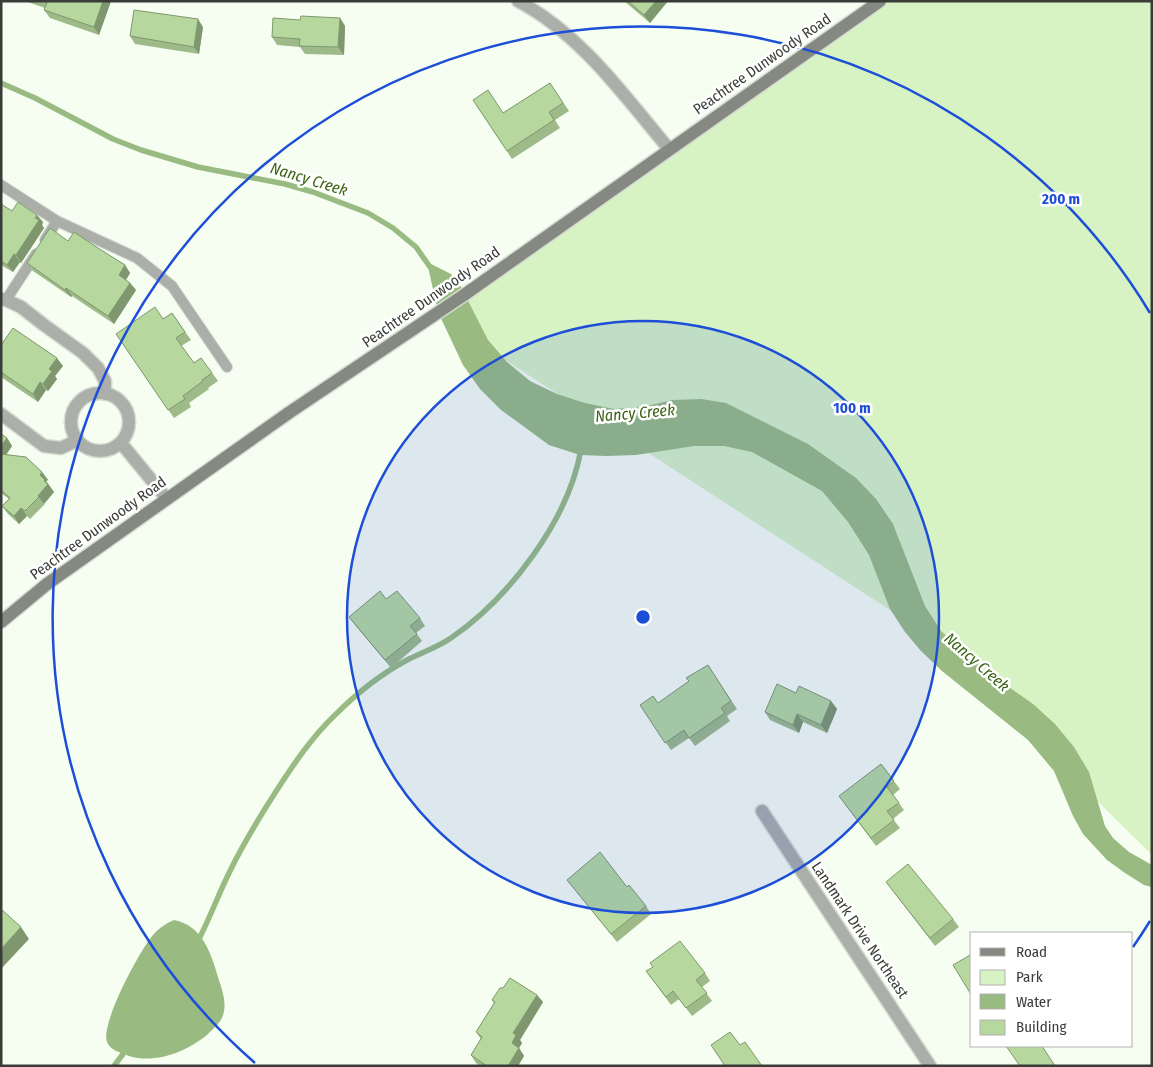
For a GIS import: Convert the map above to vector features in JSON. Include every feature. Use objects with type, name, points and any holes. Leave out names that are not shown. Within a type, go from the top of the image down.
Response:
[{"type":"main road","name":"Peachtree Dunwoody Road","points":[[1,622],[47,584],[290,412],[464,295],[880,1]]},
{"type":"street","points":[[518,1],[531,8],[574,41],[601,68],[669,149]]},
{"type":"street","points":[[4,300],[21,307],[84,353],[98,368],[105,380],[105,394]]},
{"type":"street","points":[[101,392],[105,394],[118,398],[125,406],[130,419],[128,431],[121,443],[109,450],[92,450],[84,446],[73,433],[72,413],[76,405],[87,396],[101,392]]},
{"type":"street","points":[[1,414],[44,446],[61,448],[78,440]]},
{"type":"street","points":[[121,443],[167,499]]},
{"type":"street","name":"Landmark Drive Northeast","points":[[762,811],[930,1066]]},
{"type":"lane","points":[[1,185],[57,221],[137,258],[172,286],[226,366]]},
{"type":"lane","points":[[4,300],[57,221]]},
{"type":"green space","points":[[875,1],[1152,1],[1152,855],[930,636],[436,315]]},
{"type":"water","points":[[427,262],[451,274],[461,287],[488,340],[507,362],[530,381],[557,394],[585,403],[614,409],[643,407],[672,400],[701,399],[726,403],[808,444],[856,478],[876,499],[893,524],[925,606],[941,631],[985,670],[1033,704],[1055,724],[1074,747],[1089,772],[1105,826],[1113,838],[1129,852],[1152,865],[1152,887],[1144,885],[1107,860],[1083,834],[1073,816],[1054,771],[1028,740],[942,671],[905,632],[890,609],[869,555],[848,522],[822,491],[752,452],[724,446],[694,446],[636,455],[606,456],[580,455],[549,445],[501,410],[480,389],[463,365],[438,312]]},
{"type":"water","points":[[174,920],[192,928],[204,941],[224,997],[224,1013],[222,1018],[199,1041],[170,1055],[139,1058],[116,1051],[108,1045],[106,1033],[122,987],[153,935],[160,928]]},
{"type":"building","points":[[43,1],[103,1],[94,27],[44,10],[47,3]]},
{"type":"building","points":[[628,1],[656,1],[644,15]]},
{"type":"building","points":[[134,10],[198,19],[194,47],[130,36]]},
{"type":"building","points":[[301,16],[340,18],[338,47],[299,46],[300,39],[272,37],[273,18],[300,20]]},
{"type":"building","points":[[550,83],[563,103],[549,112],[554,120],[507,151],[473,100],[488,90],[503,113]]},
{"type":"building","points":[[18,202],[37,215],[35,218],[39,220],[16,255],[14,254],[7,265],[1,261],[1,204],[12,211]]},
{"type":"building","points":[[50,228],[68,241],[74,232],[125,265],[119,275],[130,283],[108,316],[66,288],[65,290],[27,263]]},
{"type":"building","points":[[155,307],[163,319],[172,313],[185,332],[176,338],[194,363],[201,358],[212,373],[183,396],[185,399],[168,410],[116,334]]},
{"type":"building","points":[[13,328],[57,358],[49,369],[52,371],[43,384],[40,382],[33,394],[1,372],[1,345]]},
{"type":"building","points":[[1,434],[7,438],[1,446]]},
{"type":"building","points":[[1,454],[26,457],[42,472],[40,475],[48,484],[39,497],[25,511],[21,508],[14,516],[2,506],[10,498],[1,490]]},
{"type":"building","points":[[380,591],[386,599],[397,591],[420,618],[410,626],[417,634],[385,660],[349,617]]},
{"type":"building","points":[[708,665],[731,701],[721,708],[725,713],[689,738],[684,730],[665,743],[640,705],[653,696],[658,703],[689,681],[686,678]]},
{"type":"building","points":[[777,684],[796,693],[799,686],[831,701],[821,725],[797,714],[793,725],[765,712]]},
{"type":"building","points":[[881,764],[894,781],[887,787],[899,803],[887,811],[894,820],[871,838],[839,796]]},
{"type":"building","points":[[600,852],[627,887],[629,885],[646,906],[611,934],[567,880]]},
{"type":"building","points":[[908,864],[953,919],[930,938],[886,882]]},
{"type":"building","points":[[1,909],[21,927],[1,949]]},
{"type":"building","points":[[680,941],[705,973],[696,980],[707,993],[686,1008],[673,991],[666,997],[646,971],[653,967],[650,963]]},
{"type":"building","points":[[970,955],[970,993],[953,965]]},
{"type":"building","points":[[510,978],[537,995],[513,1033],[516,1035],[512,1043],[519,1048],[508,1066],[487,1066],[471,1055],[482,1037],[476,1032],[495,1002],[492,1000]]},
{"type":"building","points":[[730,1032],[740,1045],[745,1042],[762,1066],[725,1066],[711,1045]]},
{"type":"building","points":[[1007,1047],[1043,1047],[1055,1066],[1020,1066]]},
{"type":"waterway","name":"Nancy Creek","points":[[1,83],[35,98],[113,139],[141,150],[198,167],[285,184],[313,192],[368,213],[393,228],[416,247],[430,267]]},
{"type":"waterway","points":[[200,937],[226,879],[246,841],[310,742],[335,715],[369,685],[407,660],[451,638],[494,602],[533,555],[550,529],[564,503],[581,449]]},
{"type":"waterway","points":[[114,1066],[123,1054]]}]
